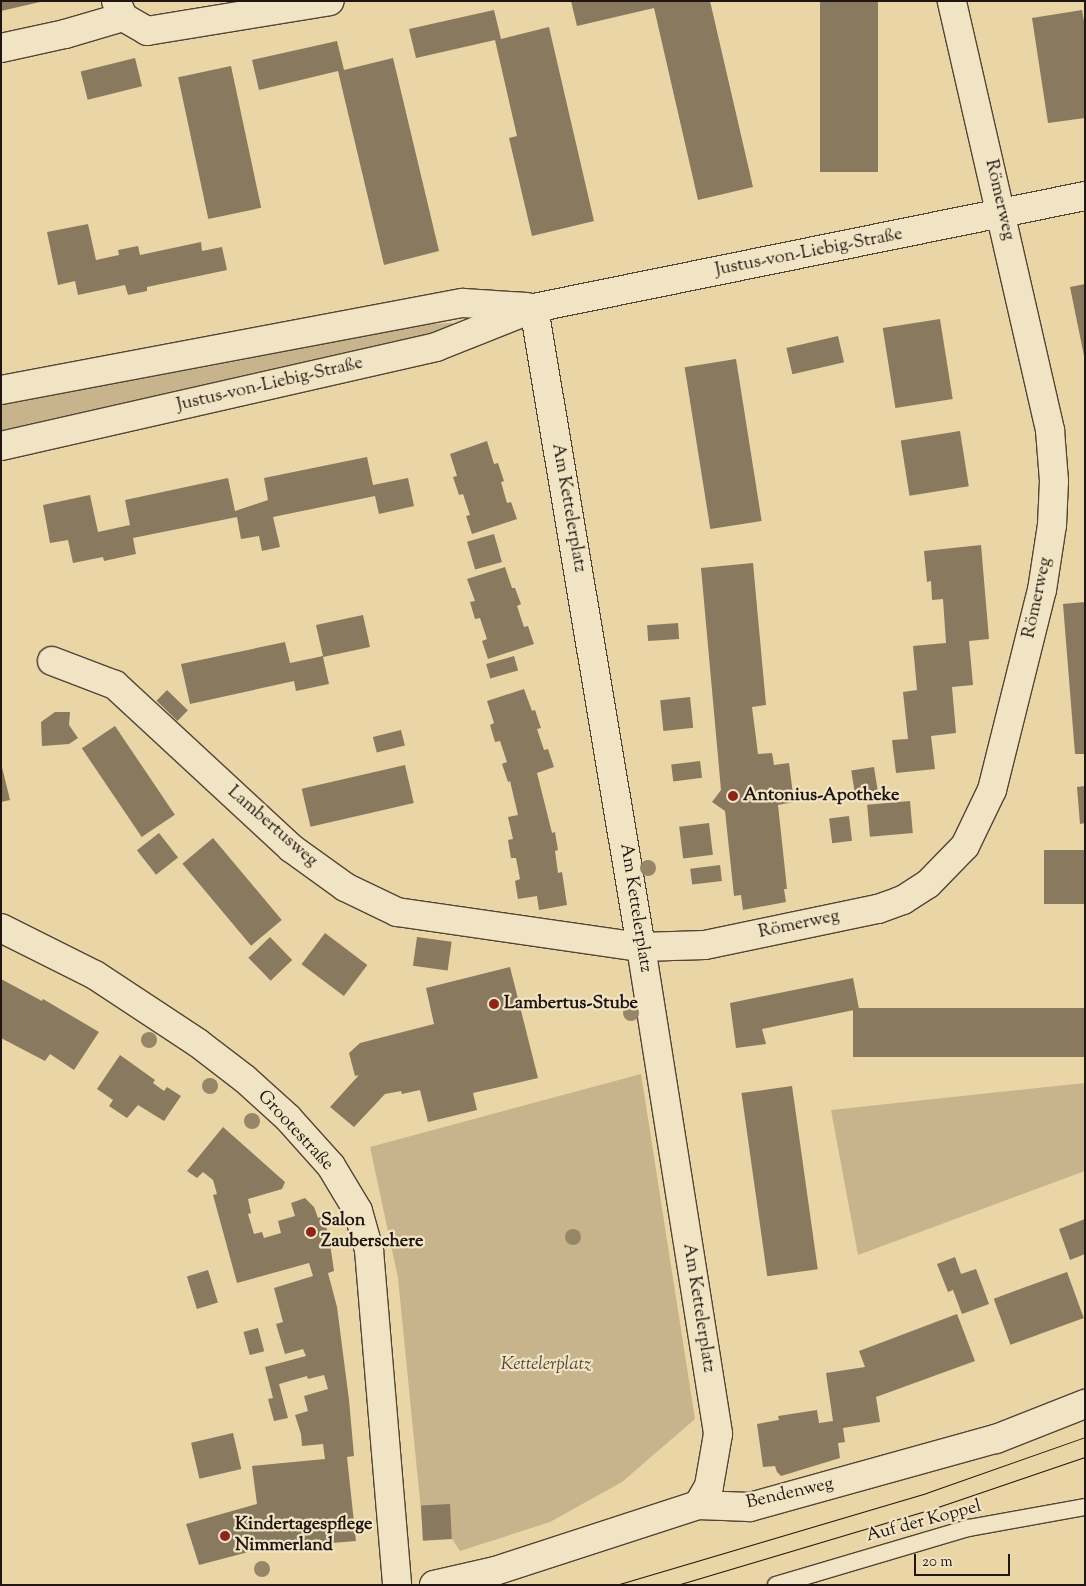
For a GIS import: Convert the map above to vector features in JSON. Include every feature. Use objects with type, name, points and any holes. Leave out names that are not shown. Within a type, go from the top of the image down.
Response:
[{"type":"street","points":[[1,48],[65,34],[120,9],[147,32],[330,1]]},
{"type":"street","name":"Römerweg","points":[[642,947],[704,945],[878,909],[903,900],[928,884],[965,846],[992,790],[1042,590],[1052,516],[1054,481],[1050,430],[952,1]]},
{"type":"street","name":"Justus-von-Liebig-Straße","points":[[1,446],[436,348],[534,308],[1085,196]]},
{"type":"street","name":"Justus-von-Liebig-Straße","points":[[1,390],[463,303],[534,308]]},
{"type":"street","name":"Am Kettelerplatz","points":[[534,308],[642,947],[718,1434],[709,1486],[698,1505]]},
{"type":"street","name":"Lambertusweg","points":[[52,661],[115,685],[291,848],[345,887],[397,912],[642,947]]},
{"type":"street","name":"Grootestraße","points":[[1,928],[95,975],[198,1043],[245,1079],[288,1118],[331,1166],[354,1204],[358,1211],[369,1250],[397,1585]]},
{"type":"street","name":"Bendenweg","points":[[434,1585],[496,1571],[698,1505],[750,1507],[996,1439],[1085,1404]]},
{"type":"lane","name":"Auf der Koppel","points":[[776,1585],[969,1528],[1085,1507]]},
{"type":"green space","points":[[452,323],[452,328],[449,332],[1,434],[1,404],[233,362],[381,332],[430,324]]},
{"type":"green space","name":"Kettelerplatz","points":[[641,1074],[695,1419],[622,1482],[550,1522],[460,1551],[452,1539],[424,1541],[398,1278],[370,1147]]},
{"type":"green space","points":[[1085,1083],[1085,1171],[858,1255],[831,1110]]},
{"type":"building","points":[[1,1],[39,1],[40,2],[1,11]]},
{"type":"building","points":[[571,1],[710,1],[753,187],[698,200],[654,8],[577,26]]},
{"type":"building","points":[[820,1],[878,1],[878,172],[820,172]]},
{"type":"building","points":[[494,10],[501,39],[549,27],[594,221],[532,236],[509,138],[517,136],[495,40],[416,58],[409,29]]},
{"type":"building","points":[[1082,10],[1085,27],[1085,118],[1048,123],[1032,18]]},
{"type":"building","points":[[337,41],[344,70],[393,58],[439,251],[384,265],[338,71],[259,90],[252,60]]},
{"type":"building","points":[[135,58],[142,86],[88,100],[81,72]]},
{"type":"building","points":[[231,66],[261,208],[208,219],[178,77]]},
{"type":"building","points":[[88,224],[96,260],[119,255],[118,250],[138,246],[140,255],[201,242],[202,251],[222,247],[227,270],[147,287],[147,291],[128,295],[125,285],[78,295],[75,281],[58,285],[47,232]]},
{"type":"building","points":[[1085,284],[1085,356],[1084,356],[1070,287]]},
{"type":"building","points":[[940,319],[953,399],[895,408],[883,328]]},
{"type":"building","points":[[838,336],[844,362],[792,374],[786,348]]},
{"type":"building","points":[[736,359],[762,521],[710,529],[685,367]]},
{"type":"building","points":[[960,431],[969,486],[909,496],[901,440]]},
{"type":"building","points":[[487,441],[494,464],[498,463],[504,481],[501,482],[507,503],[511,502],[517,519],[472,534],[466,516],[470,515],[463,494],[459,495],[453,477],[457,476],[450,454]]},
{"type":"building","points":[[367,457],[373,485],[408,478],[414,506],[379,514],[375,496],[273,517],[280,547],[262,551],[259,536],[241,539],[237,517],[133,538],[136,554],[104,561],[103,557],[73,563],[68,540],[50,543],[43,505],[90,495],[98,532],[130,525],[125,500],[228,478],[235,511],[268,500],[264,478]]},
{"type":"building","points":[[494,534],[502,562],[475,570],[467,542]]},
{"type":"building","points":[[981,545],[989,639],[969,641],[973,685],[952,687],[956,733],[931,736],[935,769],[896,773],[892,740],[908,739],[903,692],[917,690],[913,646],[946,643],[943,599],[932,600],[931,581],[927,582],[924,551]]},
{"type":"building","points":[[753,563],[766,705],[752,707],[758,754],[772,753],[774,765],[789,763],[794,802],[778,805],[787,889],[784,889],[786,902],[743,910],[741,895],[734,896],[725,811],[712,802],[721,790],[701,568]]},
{"type":"building","points":[[505,567],[512,588],[515,588],[521,604],[517,606],[524,627],[528,626],[534,644],[488,659],[482,641],[487,639],[480,618],[475,619],[470,602],[475,601],[467,579]]},
{"type":"building","points":[[1085,602],[1085,754],[1075,754],[1063,604]]},
{"type":"building","points":[[363,615],[370,647],[323,657],[329,684],[296,691],[294,681],[190,704],[181,664],[285,642],[290,663],[323,656],[316,625]]},
{"type":"building","points":[[678,623],[679,639],[648,641],[647,625]]},
{"type":"building","points":[[514,656],[518,670],[490,678],[486,664]]},
{"type":"building","points":[[524,689],[532,711],[535,710],[541,728],[537,729],[544,750],[548,749],[554,767],[537,773],[552,833],[555,832],[558,850],[555,851],[558,873],[562,872],[567,905],[539,910],[537,896],[518,899],[515,881],[520,879],[516,858],[511,858],[508,840],[513,839],[508,817],[518,815],[510,781],[508,782],[502,764],[507,762],[500,741],[495,742],[490,725],[494,723],[487,701]]},
{"type":"building","points":[[167,690],[188,710],[177,721],[157,701]]},
{"type":"building","points":[[690,697],[693,728],[663,731],[660,700]]},
{"type":"building","points":[[55,712],[70,712],[69,725],[78,738],[69,744],[42,746],[41,722]]},
{"type":"building","points":[[115,726],[175,815],[142,837],[82,748]]},
{"type":"building","points":[[401,730],[405,746],[377,753],[373,737]]},
{"type":"building","points":[[700,761],[702,778],[673,781],[671,765]]},
{"type":"building","points":[[1,763],[10,800],[1,802]]},
{"type":"building","points":[[405,765],[414,803],[310,827],[302,789]]},
{"type":"building","points":[[874,767],[878,791],[855,794],[851,771]]},
{"type":"building","points":[[1085,786],[1085,823],[1080,824],[1077,787]]},
{"type":"building","points":[[910,801],[913,833],[870,837],[867,805]]},
{"type":"building","points":[[849,816],[852,841],[832,843],[829,818]]},
{"type":"building","points":[[709,823],[713,855],[683,858],[679,827]]},
{"type":"building","points":[[159,833],[178,857],[156,875],[137,850]]},
{"type":"building","points":[[213,838],[282,920],[251,946],[182,864]]},
{"type":"building","points":[[1044,850],[1085,850],[1085,904],[1044,904]]},
{"type":"building","points":[[720,865],[722,881],[692,885],[690,869]]},
{"type":"building","points":[[325,933],[367,965],[344,996],[302,964]]},
{"type":"building","points":[[270,937],[292,960],[271,981],[248,958]]},
{"type":"building","points":[[417,937],[452,942],[448,971],[413,966]]},
{"type":"building","points":[[510,967],[538,1078],[473,1093],[477,1110],[428,1122],[420,1090],[402,1094],[401,1091],[385,1094],[354,1127],[330,1107],[359,1075],[355,1076],[349,1053],[360,1043],[434,1024],[426,988]]},
{"type":"building","points":[[853,978],[859,1009],[762,1029],[766,1044],[736,1048],[730,1003]]},
{"type":"building","points":[[1,979],[42,1001],[43,999],[99,1032],[74,1070],[50,1054],[45,1061],[1,1038]]},
{"type":"building","points":[[853,1008],[1085,1008],[1085,1057],[853,1057]]},
{"type":"building","points":[[120,1055],[155,1080],[153,1083],[164,1091],[167,1087],[181,1096],[164,1121],[138,1105],[127,1118],[109,1106],[113,1100],[97,1089]]},
{"type":"building","points":[[792,1086],[818,1269],[767,1276],[741,1093]]},
{"type":"building","points":[[223,1127],[285,1182],[282,1189],[248,1199],[251,1213],[248,1214],[254,1234],[262,1232],[264,1238],[281,1233],[278,1221],[295,1216],[291,1203],[305,1198],[314,1207],[318,1218],[323,1216],[329,1237],[334,1271],[328,1273],[337,1307],[349,1400],[354,1456],[347,1457],[356,1541],[260,1549],[199,1565],[186,1524],[257,1504],[252,1466],[325,1459],[323,1444],[302,1446],[301,1434],[295,1415],[308,1411],[304,1396],[328,1389],[324,1375],[308,1379],[307,1376],[279,1384],[288,1418],[274,1421],[268,1399],[273,1398],[265,1367],[306,1356],[303,1349],[285,1354],[276,1324],[283,1322],[274,1288],[313,1276],[309,1263],[237,1283],[213,1195],[217,1194],[213,1180],[203,1172],[197,1178],[187,1171]]},
{"type":"building","points":[[1085,1219],[1085,1254],[1070,1260],[1059,1229]]},
{"type":"building","points":[[955,1257],[961,1274],[976,1269],[989,1304],[962,1314],[953,1290],[948,1292],[937,1264]]},
{"type":"building","points":[[208,1270],[218,1303],[197,1309],[187,1276]]},
{"type":"building","points":[[1067,1272],[1084,1318],[1010,1345],[994,1299]]},
{"type":"building","points":[[957,1314],[975,1361],[876,1397],[880,1422],[843,1428],[845,1442],[838,1443],[840,1458],[781,1476],[775,1466],[763,1467],[757,1424],[779,1420],[778,1416],[817,1410],[819,1423],[833,1421],[826,1373],[865,1367],[859,1351]]},
{"type":"building","points":[[258,1328],[264,1351],[250,1355],[244,1332]]},
{"type":"building","points":[[233,1433],[241,1469],[199,1479],[191,1443]]},
{"type":"building","points":[[450,1504],[452,1539],[423,1540],[421,1506]]},
{"type":"tram line","points":[[616,1585],[926,1493],[1085,1437]]},
{"type":"tram line","points":[[677,1585],[932,1509],[1085,1457]]},
{"type":"place","name":"Antonius-Apotheke","points":[[733,796]]},
{"type":"place","name":"Lambertus-Stube","points":[[494,1004]]},
{"type":"place","name":"Salon Zauberschere","points":[[311,1232]]},
{"type":"place","name":"Kindertagespflege Nimmerland","points":[[225,1536]]}]
